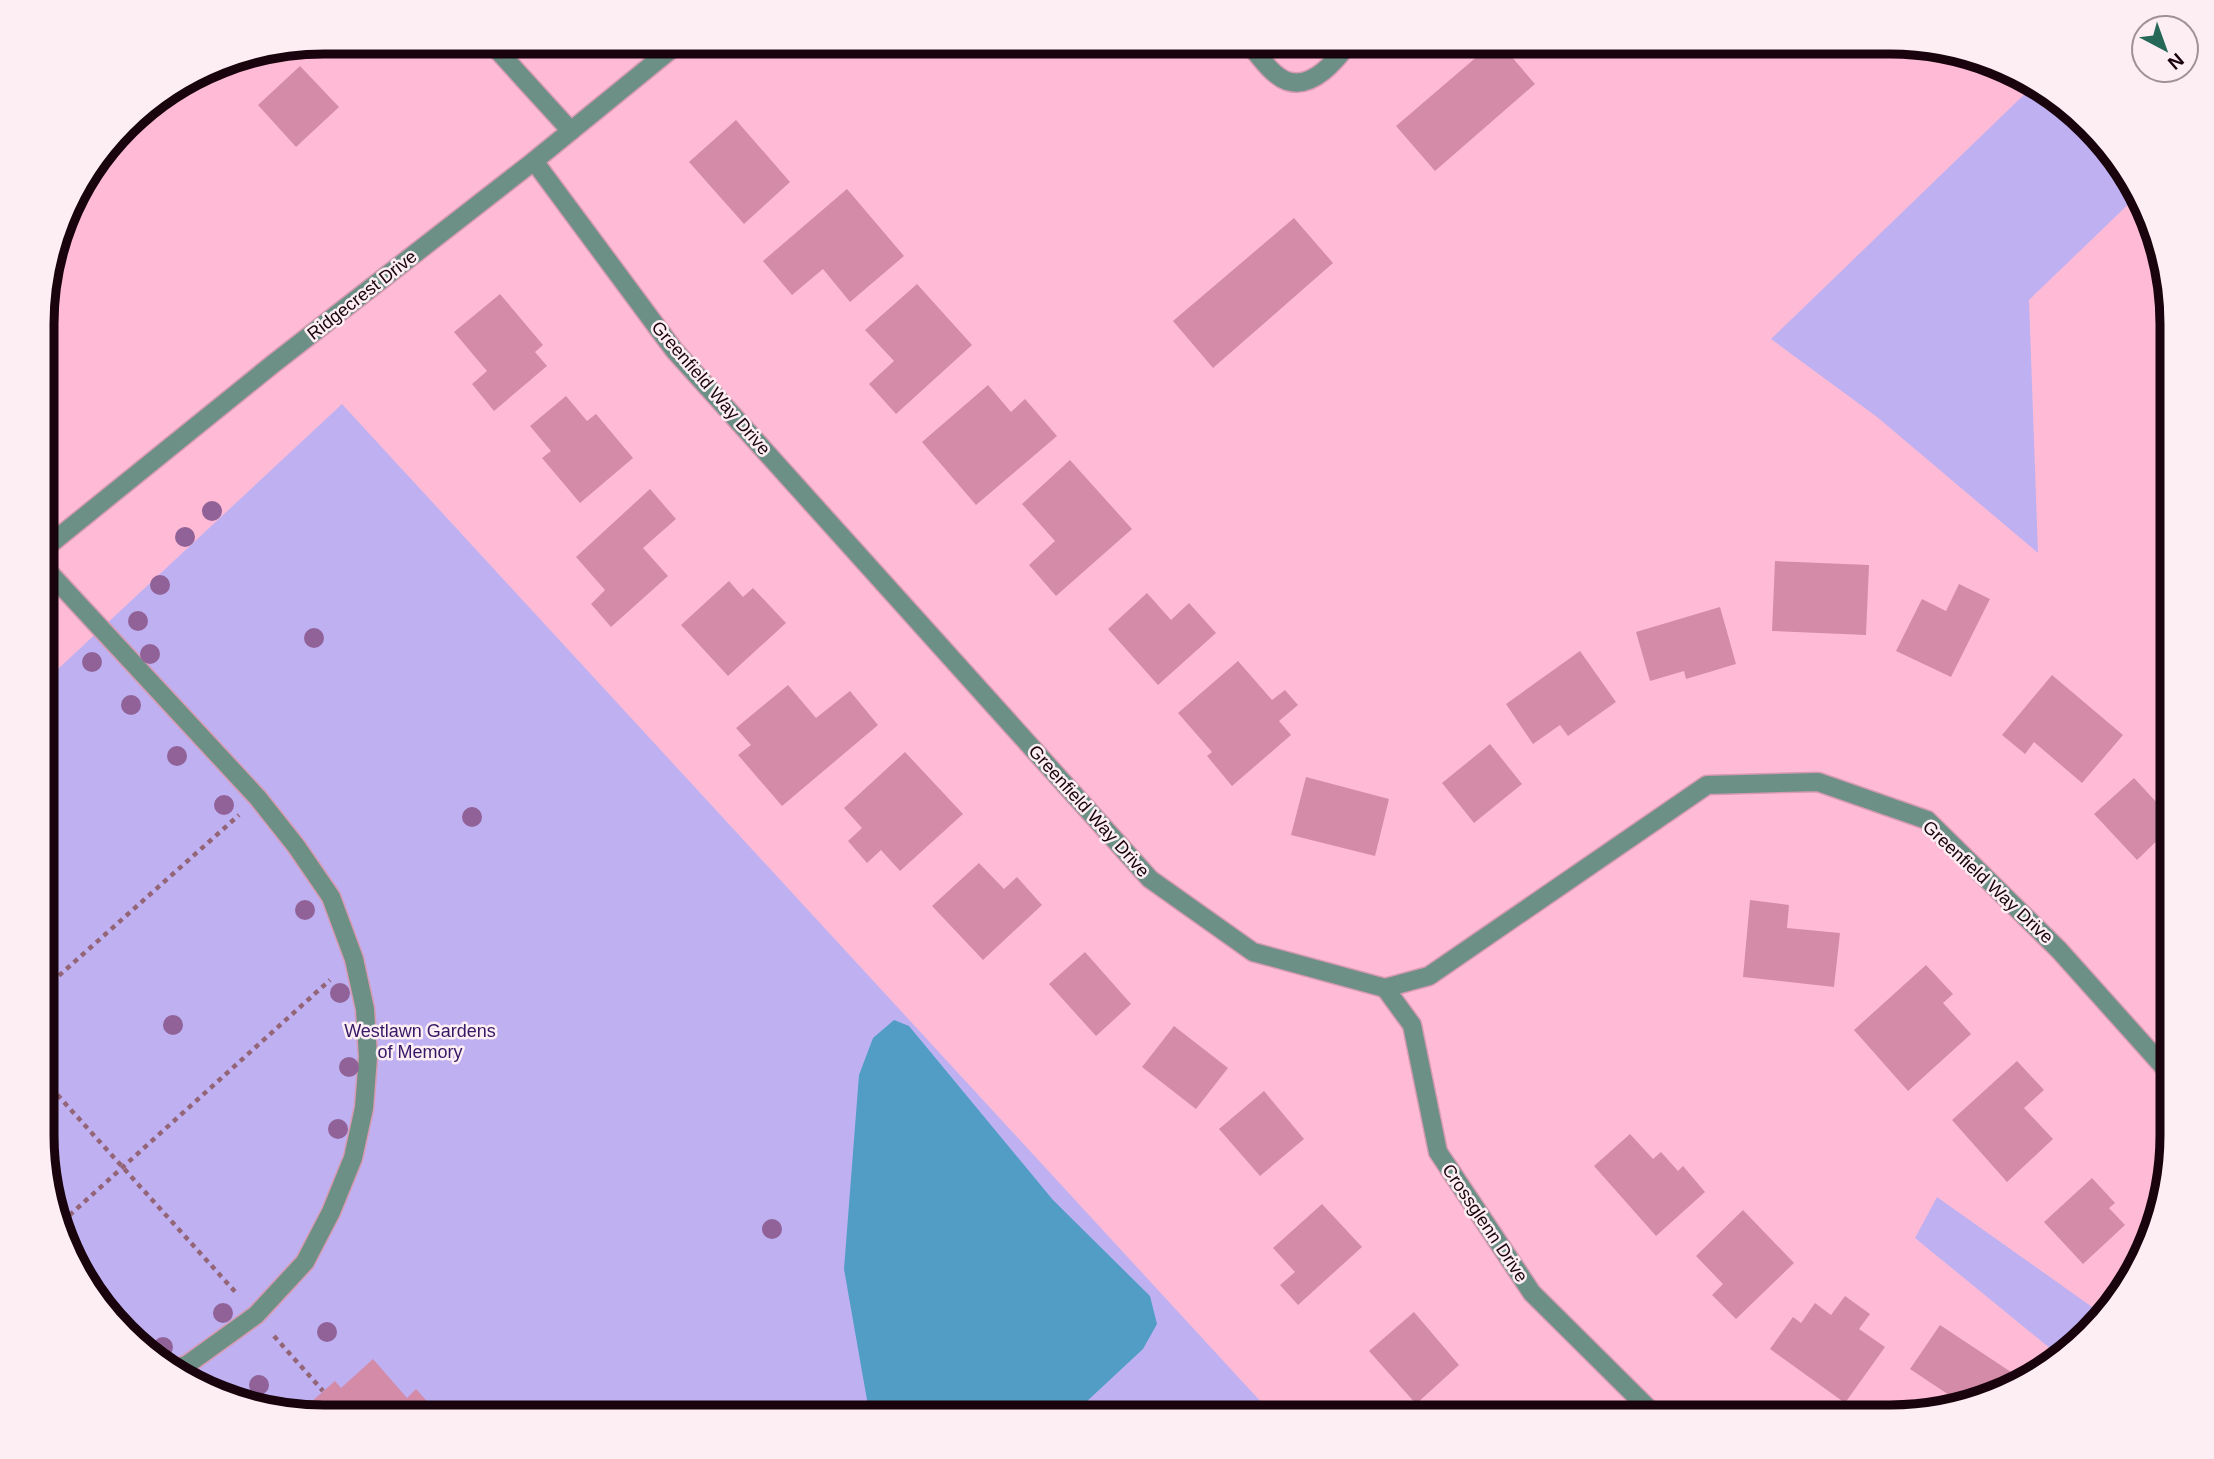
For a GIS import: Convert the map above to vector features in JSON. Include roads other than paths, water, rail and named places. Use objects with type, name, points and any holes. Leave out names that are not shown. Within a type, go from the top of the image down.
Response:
[{"type":"street","points":[[501,54],[571,131]]},
{"type":"street","name":"Ridgecrest Drive","points":[[54,541],[665,54]]},
{"type":"street","points":[[1258,54],[1273,71],[1287,81],[1301,82],[1332,64],[1340,54]]},
{"type":"street","name":"Greenfield Way Drive","points":[[534,161],[674,350],[1150,879],[1253,952],[1385,988],[1429,976],[1707,785],[1818,782],[1927,820],[2059,950],[2160,1064]]},
{"type":"street","points":[[54,578],[258,798],[296,846],[331,897],[354,958],[365,1009],[368,1057],[364,1108],[353,1158],[331,1212],[305,1262],[256,1315],[184,1366]]},
{"type":"street","name":"Crossglenn Drive","points":[[1385,988],[1412,1025],[1438,1152],[1532,1293],[1646,1405]]},
{"type":"water","points":[[894,1020],[909,1026],[1053,1200],[1150,1296],[1157,1324],[1143,1349],[1083,1405],[868,1405],[844,1269],[859,1075],[873,1038]]},
{"type":"park label","name":"Westlawn Gardens of Memory","points":[[420,1041]]}]
